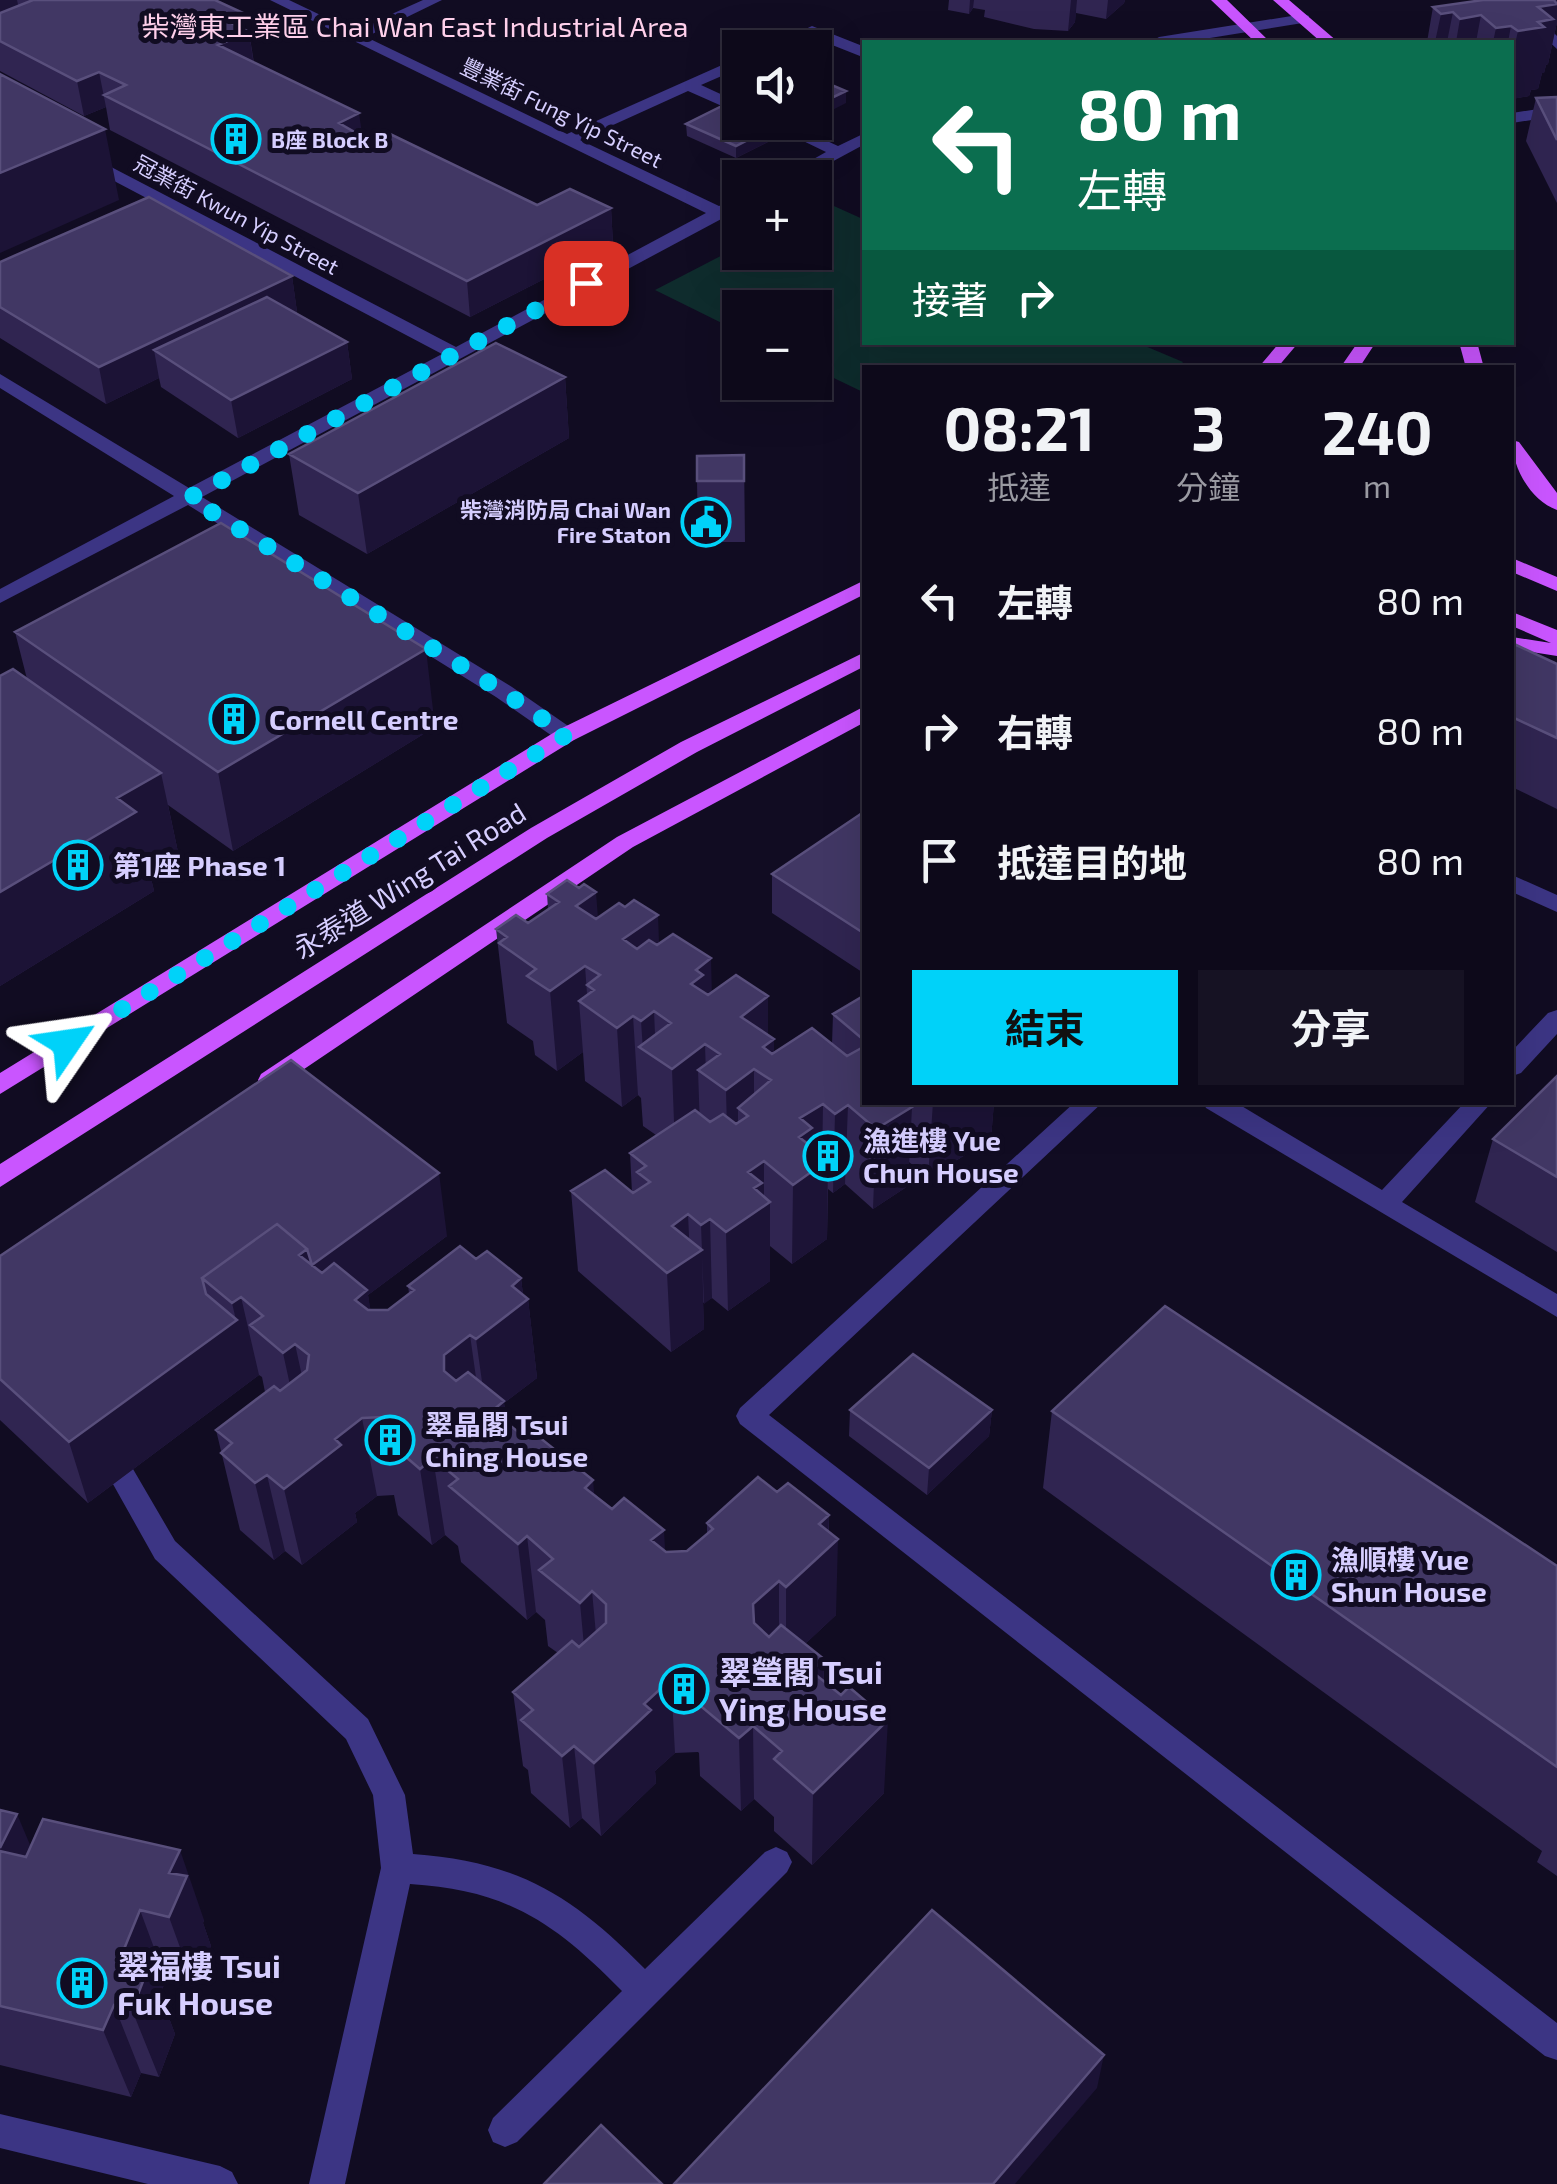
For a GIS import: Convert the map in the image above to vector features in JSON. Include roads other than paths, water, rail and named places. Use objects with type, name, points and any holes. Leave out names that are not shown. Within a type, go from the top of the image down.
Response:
[{"type":"main road","points":[[1218,0],[1261,40]]},
{"type":"main road","points":[[1280,0],[1328,40]]},
{"type":"main road","points":[[1271,365],[1287,345]]},
{"type":"main road","points":[[1514,449],[1534,480],[1557,504]]},
{"type":"main road","points":[[1514,565],[1557,585]]},
{"type":"main road","name":"永泰道 Wing Tai Road","points":[[0,1085],[566,735],[862,587]]},
{"type":"main road","points":[[1514,619],[1557,638]]},
{"type":"main road","points":[[1514,643],[1557,650]]},
{"type":"main road","name":"永泰道 Wing Tai Road","points":[[0,1178],[538,833],[689,747],[862,660]]},
{"type":"main road","points":[[248,1094],[625,842],[862,715]]},
{"type":"street","name":"豐業街 Fung Yip Street","points":[[277,0],[719,213]]},
{"type":"street","points":[[353,37],[435,0]]},
{"type":"street","points":[[1511,0],[1557,44]]},
{"type":"street","points":[[1172,40],[1304,20]]},
{"type":"street","points":[[832,40],[862,53]]},
{"type":"street","points":[[569,140],[722,70]]},
{"type":"street","points":[[686,86],[722,101]]},
{"type":"street","points":[[1514,118],[1557,110]]},
{"type":"street","points":[[812,140],[839,152]]},
{"type":"street","points":[[823,160],[862,140]]},
{"type":"street","name":"冠業街 Kwun Yip Street","points":[[70,152],[454,353]]},
{"type":"street","points":[[0,597],[722,211]]},
{"type":"street","points":[[0,380],[504,692],[566,735]]},
{"type":"street","points":[[1514,884],[1557,904]]},
{"type":"street","points":[[1514,1065],[1557,1019]]},
{"type":"street","points":[[1088,1105],[750,1416],[1557,2044]]},
{"type":"street","points":[[1220,1105],[1557,1307]]},
{"type":"street","points":[[1385,1204],[1477,1105]]},
{"type":"street","points":[[123,1478],[165,1550],[357,1729],[378,1760],[391,1795],[398,1830],[397,1868],[326,2184]]},
{"type":"street","points":[[505,2130],[776,1862]]},
{"type":"street","points":[[397,1868],[442,1870],[486,1879],[527,1895],[566,1916],[646,1990]]},
{"type":"street","points":[[0,2131],[220,2184]]},
{"type":"place","name":"B座 Block B","points":[[236,139]]},
{"type":"place","name":"柴灣消防局 Chai Wan Fire Staton","points":[[706,522]]},
{"type":"place","name":"Cornell Centre","points":[[234,719]]},
{"type":"place","name":"第1座 Phase 1","points":[[78,865]]},
{"type":"place","name":"漁進樓 Yue Chun House","points":[[828,1156]]},
{"type":"place","name":"翠晶閣 Tsui Ching House","points":[[390,1440]]},
{"type":"place","name":"漁順樓 Yue Shun House","points":[[1296,1575]]},
{"type":"place","name":"翠瑩閣 Tsui Ying House","points":[[684,1689]]},
{"type":"place","name":"翠福樓 Tsui Fuk House","points":[[82,1983]]},
{"type":"district","name":"柴灣東工業區 Chai Wan East Industrial Area","points":[[415,26]]}]
